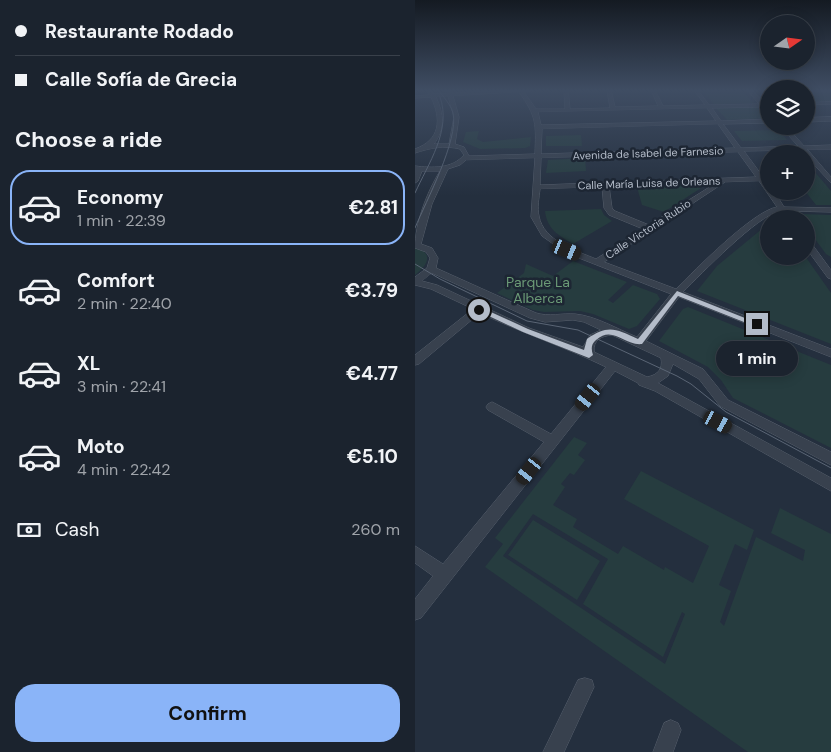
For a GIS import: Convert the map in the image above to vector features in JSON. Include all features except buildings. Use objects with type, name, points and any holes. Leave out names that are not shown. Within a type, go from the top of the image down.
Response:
[{"type":"street","points":[[425,148],[435,138],[439,125]]},
{"type":"street","points":[[452,146],[456,125]]},
{"type":"street","points":[[608,125],[539,127],[535,217],[543,234],[567,250],[831,353]]},
{"type":"street","points":[[721,125],[760,178]]},
{"type":"street","points":[[791,135],[799,145]]},
{"type":"street","name":"Avenida de Isabel de Farnesio","points":[[808,145],[831,142]]},
{"type":"street","points":[[415,151],[425,148],[452,146],[462,148],[467,155],[459,163],[446,167],[416,168],[419,172],[415,181]]},
{"type":"street","name":"Avenida de Isabel de Farnesio","points":[[815,146],[831,147]]},
{"type":"street","name":"Avenida de Isabel de Farnesio","points":[[467,155],[760,147]]},
{"type":"street","points":[[815,163],[831,181]]},
{"type":"street","points":[[415,282],[431,269],[433,264],[432,254],[429,250],[416,245],[439,178],[446,167]]},
{"type":"street","name":"Calle María Luisa de Orleans","points":[[537,187],[760,179]]},
{"type":"street","name":"Calle Victoria Rubio","points":[[597,262],[725,180]]},
{"type":"street","points":[[605,185],[608,208],[612,213],[648,228]]},
{"type":"street","points":[[776,200],[783,209]]},
{"type":"street","points":[[639,342],[677,293],[713,257],[764,215],[776,209],[831,210]]},
{"type":"street","points":[[815,254],[831,276]]},
{"type":"street","points":[[821,262],[831,262]]},
{"type":"street","points":[[431,269],[533,316],[545,319],[579,317],[639,342],[706,377],[716,395],[724,403],[831,459]]},
{"type":"street","points":[[415,282],[434,287],[479,310],[589,355],[669,394],[831,485]]},
{"type":"street","points":[[415,361],[479,310]]},
{"type":"street","points":[[589,355],[587,349],[590,341],[601,333],[613,331]]},
{"type":"street","points":[[643,382],[652,381],[664,374],[668,366],[665,356]]},
{"type":"street","points":[[415,612],[612,367]]},
{"type":"street","points":[[492,407],[553,441]]},
{"type":"street","points":[[415,554],[445,575]]},
{"type":"street","points":[[553,752],[585,687]]},
{"type":"street","points":[[663,752],[671,730]]},
{"type":"green space","points":[[760,130],[760,135],[783,135],[787,140],[742,141],[734,131]]},
{"type":"green space","points":[[479,131],[477,139],[483,142],[531,137],[530,146],[525,148],[480,149],[463,142],[466,132]]},
{"type":"green space","points":[[581,135],[582,146],[546,146],[546,136]]},
{"type":"green space","points":[[585,158],[586,171],[546,173],[548,160]]},
{"type":"green space","points":[[815,172],[831,191],[831,205],[816,205],[812,200],[815,200]]},
{"type":"green space","points":[[697,185],[701,188],[664,212],[642,205],[637,187]]},
{"type":"green space","points":[[601,209],[604,215],[612,221],[573,244],[551,227],[545,211]]},
{"type":"green space","points":[[815,214],[831,215],[831,257],[826,254],[815,239]]},
{"type":"green space","points":[[760,230],[760,265],[811,265],[831,293],[831,344],[697,291],[717,266]]},
{"type":"green space","points":[[415,247],[425,253],[427,260],[423,268],[415,275]]},
{"type":"green space","name":"Parque La Alberca","points":[[573,261],[627,282],[608,300],[613,303],[633,285],[657,294],[660,299],[637,326],[629,329],[593,314],[580,311],[544,312],[533,310],[497,293],[524,273],[526,264],[553,276]]},
{"type":"green space","points":[[688,307],[831,365],[831,448],[733,398],[721,380],[708,367],[659,341],[683,309]]},
{"type":"green space","points":[[574,437],[587,443],[578,455],[585,460],[574,475],[570,473],[561,484],[565,487],[553,505],[577,519],[573,527],[618,554],[623,546],[664,570],[665,567],[693,583],[709,546],[624,499],[641,471],[754,530],[747,550],[735,544],[719,585],[731,591],[720,622],[724,626],[756,537],[803,561],[805,550],[771,533],[780,508],[831,534],[831,752],[748,752],[485,567],[503,544],[495,538]],"holes":[[[533,514],[608,559],[583,604],[663,657],[682,612],[685,614],[665,664],[503,556]]]},
{"type":"green space","points":[[533,520],[600,561],[577,600],[508,555]]},
{"type":"tram line","points":[[415,193],[432,159],[442,125]]},
{"type":"tram line","points":[[415,228],[447,154],[454,125]]},
{"type":"tram line","points":[[415,264],[440,279],[527,321],[578,330],[677,376],[691,384],[726,412],[831,468]]},
{"type":"route","points":[[479,310],[589,355],[587,349],[590,341],[607,331],[613,331],[639,342],[677,293],[757,324]]}]
